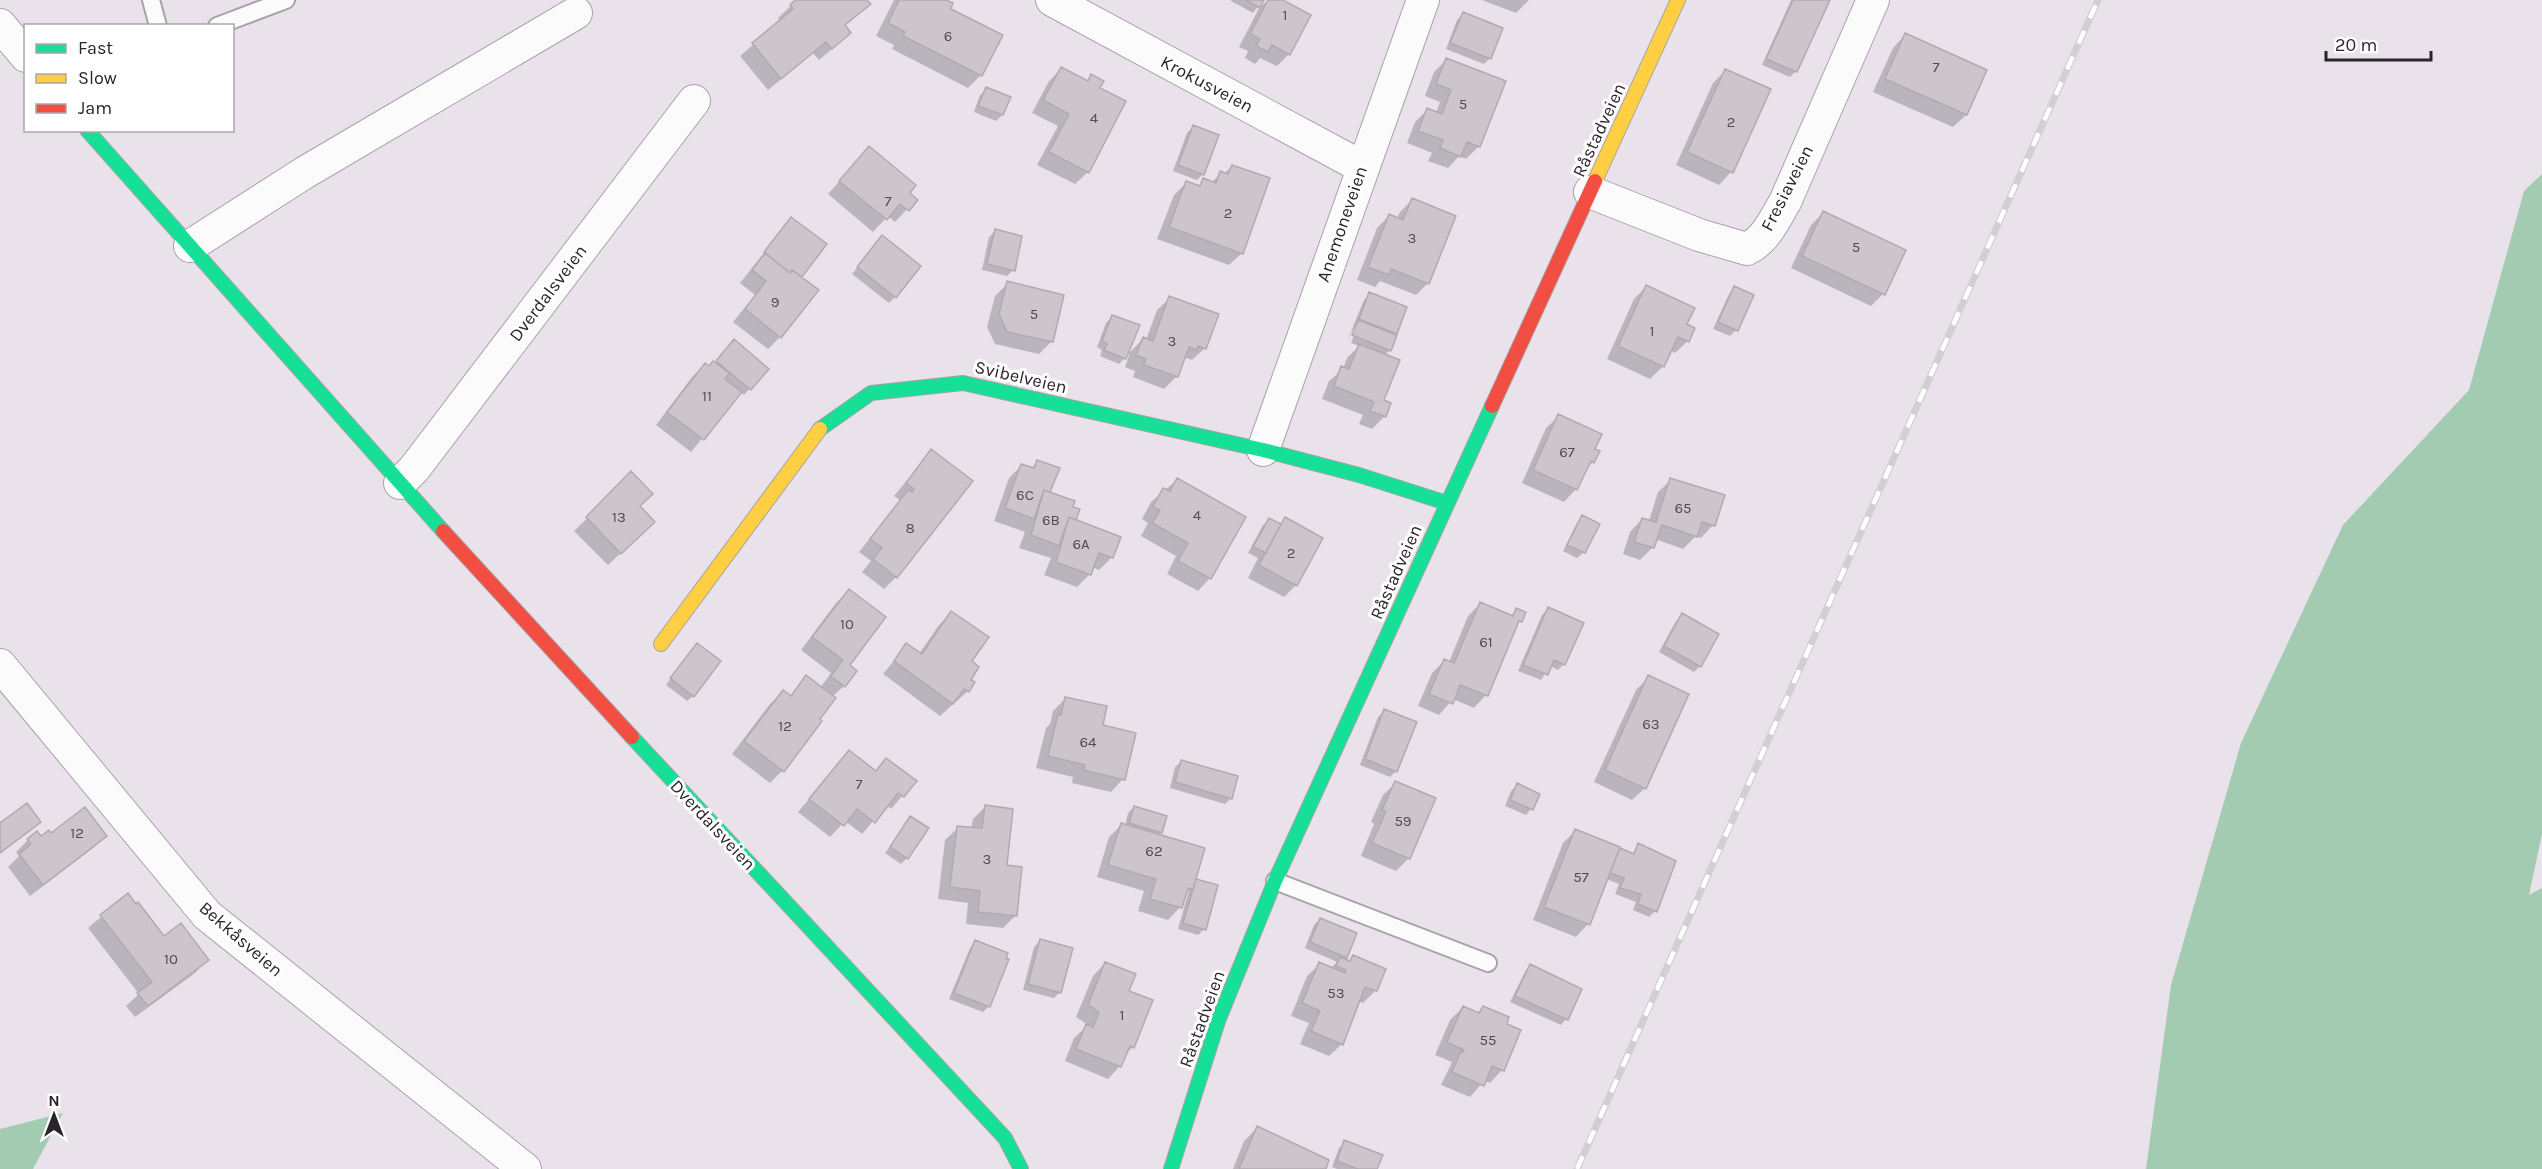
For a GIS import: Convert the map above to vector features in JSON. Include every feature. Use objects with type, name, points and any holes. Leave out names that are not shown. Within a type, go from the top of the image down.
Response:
[{"type":"street","name":"Krokusveien","points":[[1052,0],[1362,167]]},
{"type":"street","name":"Anemoneveien","points":[[1263,450],[1423,0]]},
{"type":"street","name":"Råstadveien","points":[[1171,1169],[1218,1021],[1275,881],[1678,0]]},
{"type":"street","name":"Fresiaveien","points":[[1590,192],[1709,238],[1747,249],[1756,244],[1768,230],[1785,202],[1873,0]]},
{"type":"street","points":[[190,246],[304,173],[576,14]]},
{"type":"street","points":[[0,25],[24,54]]},
{"type":"street","name":"Dverdalsveien","points":[[400,483],[414,469],[694,101]]},
{"type":"street","name":"Dverdalsveien","points":[[91,132],[520,617],[1005,1138],[1021,1169]]},
{"type":"street","name":"Svibelveien","points":[[661,644],[819,430],[871,393],[963,383],[1263,450],[1359,475],[1447,503]]},
{"type":"street","name":"Bekkåsveien","points":[[0,665],[207,915],[525,1169]]},
{"type":"lane","points":[[151,0],[157,24]]},
{"type":"lane","points":[[222,24],[286,0]]},
{"type":"lane","points":[[1275,881],[1488,963]]},
{"type":"green space","points":[[2542,174],[2542,834],[2529,895],[2542,888],[2542,1169],[2146,1169],[2171,985],[2241,743],[2343,525],[2469,390],[2524,191]]},
{"type":"green space","points":[[63,1113],[33,1169],[0,1169],[0,1129]]},
{"type":"building","points":[[795,0],[867,0],[871,4],[845,25],[851,33],[832,49],[826,42],[781,79],[752,43],[793,9],[790,5]]},
{"type":"building","points":[[899,0],[946,0],[953,3],[951,9],[1003,35],[982,76],[903,36],[905,32],[888,23]]},
{"type":"building","points":[[1246,0],[1264,0],[1260,8]]},
{"type":"building","points":[[1268,0],[1283,0],[1311,15],[1290,55],[1272,45],[1268,52],[1256,46],[1260,39],[1250,34]]},
{"type":"building","points":[[1793,0],[1830,0],[1797,72],[1766,59]]},
{"type":"building","points":[[1463,12],[1503,28],[1491,59],[1450,43]]},
{"type":"building","points":[[1905,33],[1987,70],[1967,115],[1885,79]]},
{"type":"building","points":[[1446,58],[1506,81],[1480,147],[1467,142],[1461,157],[1440,148],[1443,140],[1418,131],[1427,108],[1442,114],[1451,90],[1436,84]]},
{"type":"building","points":[[1061,67],[1088,81],[1091,74],[1104,81],[1100,88],[1126,101],[1089,173],[1049,152],[1069,114],[1043,100]]},
{"type":"building","points":[[1725,69],[1771,89],[1733,173],[1687,152]]},
{"type":"building","points":[[986,87],[1011,97],[1003,115],[978,106]]},
{"type":"building","points":[[1193,125],[1219,135],[1204,175],[1178,165]]},
{"type":"building","points":[[869,146],[916,185],[910,193],[918,200],[909,211],[900,204],[887,220],[839,181]]},
{"type":"building","points":[[1232,165],[1270,178],[1243,254],[1169,227],[1186,181],[1200,186],[1203,178],[1216,183],[1220,171],[1228,174]]},
{"type":"building","points":[[1412,198],[1456,216],[1429,284],[1391,269],[1389,275],[1368,267],[1389,214],[1403,220]]},
{"type":"building","points":[[1823,211],[1906,250],[1885,295],[1802,256]]},
{"type":"building","points":[[791,217],[827,244],[802,277],[792,270],[790,273],[764,252]]},
{"type":"building","points":[[995,229],[1022,236],[1015,271],[987,264]]},
{"type":"building","points":[[882,235],[921,266],[896,298],[857,267]]},
{"type":"building","points":[[765,253],[790,273],[792,270],[819,290],[781,338],[745,309],[766,281],[752,270]]},
{"type":"building","points":[[1007,281],[1064,295],[1053,342],[1007,332],[999,314]]},
{"type":"building","points":[[1646,285],[1695,308],[1687,324],[1695,328],[1689,342],[1678,337],[1664,367],[1618,346]]},
{"type":"building","points":[[1734,286],[1754,295],[1738,331],[1718,322]]},
{"type":"building","points":[[1369,292],[1407,307],[1397,334],[1359,319]]},
{"type":"building","points":[[1169,296],[1219,314],[1206,349],[1198,346],[1197,350],[1189,347],[1178,377],[1144,365],[1146,359],[1136,355],[1143,337],[1153,341]]},
{"type":"building","points":[[1112,315],[1140,325],[1126,359],[1104,350],[1107,344],[1102,341]]},
{"type":"building","points":[[1358,320],[1397,335],[1391,351],[1352,335]]},
{"type":"building","points":[[734,339],[769,369],[751,390],[716,361]]},
{"type":"building","points":[[1359,344],[1400,360],[1384,400],[1391,403],[1386,417],[1370,411],[1374,402],[1334,386],[1341,366],[1349,369]]},
{"type":"building","points":[[713,361],[729,373],[725,379],[742,392],[704,440],[667,412],[705,363],[709,366]]},
{"type":"building","points":[[1558,414],[1602,434],[1595,449],[1600,451],[1594,463],[1591,461],[1577,490],[1533,470]]},
{"type":"building","points":[[931,449],[973,481],[897,578],[873,559],[882,548],[870,539],[908,490],[912,492],[914,489],[906,483]]},
{"type":"building","points":[[1037,460],[1060,468],[1050,492],[1044,490],[1034,519],[1005,508],[1021,464],[1034,468]]},
{"type":"building","points":[[631,471],[653,494],[640,506],[655,522],[621,554],[586,517]]},
{"type":"building","points":[[1177,478],[1246,517],[1211,579],[1178,561],[1188,543],[1152,523],[1160,510],[1153,507],[1163,488],[1170,491]]},
{"type":"building","points":[[1670,478],[1725,495],[1715,526],[1702,522],[1697,537],[1662,525],[1654,548],[1634,542],[1642,518],[1656,522]]},
{"type":"building","points":[[1044,490],[1075,501],[1073,507],[1080,509],[1076,520],[1069,517],[1059,546],[1031,535]]},
{"type":"building","points":[[1582,515],[1600,524],[1585,553],[1567,545]]},
{"type":"building","points":[[1069,517],[1121,537],[1113,558],[1099,553],[1091,575],[1056,562]]},
{"type":"building","points":[[1285,517],[1323,538],[1297,586],[1259,565]]},
{"type":"building","points":[[1269,518],[1281,524],[1266,553],[1253,547]]},
{"type":"building","points":[[849,589],[886,617],[850,665],[857,671],[845,687],[831,676],[843,660],[812,637]]},
{"type":"building","points":[[1480,602],[1513,616],[1516,608],[1526,612],[1522,622],[1519,621],[1488,696],[1460,685],[1453,704],[1429,694],[1444,659],[1454,663]]},
{"type":"building","points":[[1548,607],[1584,623],[1565,665],[1554,660],[1548,675],[1523,665]]},
{"type":"building","points":[[951,611],[989,637],[972,661],[979,667],[971,680],[975,682],[969,692],[964,689],[953,704],[894,661],[906,643],[922,654]]},
{"type":"building","points":[[1682,613],[1719,634],[1701,667],[1664,646]]},
{"type":"building","points":[[697,643],[721,661],[694,697],[670,678]]},
{"type":"building","points":[[806,675],[836,698],[784,772],[744,741],[783,690],[791,696]]},
{"type":"building","points":[[1648,675],[1689,694],[1646,789],[1605,770]]},
{"type":"building","points":[[1065,697],[1107,706],[1103,725],[1136,733],[1125,780],[1083,770],[1085,765],[1048,756],[1058,714],[1061,715]]},
{"type":"building","points":[[1384,709],[1417,722],[1397,772],[1365,759]]},
{"type":"building","points":[[849,750],[876,771],[886,758],[917,781],[904,797],[898,793],[875,823],[857,809],[844,826],[809,799]]},
{"type":"building","points":[[1181,760],[1238,776],[1232,799],[1175,782]]},
{"type":"building","points":[[1395,781],[1436,798],[1410,859],[1372,843],[1386,811],[1382,810]]},
{"type":"building","points":[[1517,783],[1540,794],[1533,810],[1510,800]]},
{"type":"building","points":[[27,803],[41,822],[0,853],[0,823]]},
{"type":"building","points":[[985,805],[1013,809],[1007,865],[1022,867],[1017,916],[978,912],[980,891],[950,887],[957,826],[982,828]]},
{"type":"building","points":[[1134,806],[1167,816],[1162,833],[1129,823]]},
{"type":"building","points":[[85,807],[107,836],[43,885],[19,854],[31,844],[27,839],[37,831],[41,836],[49,830],[51,833]]},
{"type":"building","points":[[910,816],[929,828],[908,859],[890,847]]},
{"type":"building","points":[[1121,823],[1205,848],[1193,889],[1188,888],[1182,908],[1150,899],[1156,879],[1108,865]]},
{"type":"building","points":[[1575,829],[1620,847],[1590,925],[1544,907]]},
{"type":"building","points":[[1638,843],[1676,861],[1657,912],[1638,904],[1641,894],[1620,888],[1624,878],[1610,873],[1620,848],[1634,854]]},
{"type":"building","points":[[1196,879],[1218,885],[1206,930],[1183,923]]},
{"type":"building","points":[[128,893],[136,904],[138,902],[164,936],[181,923],[209,960],[148,1006],[137,993],[152,982],[100,915]]},
{"type":"building","points":[[1320,918],[1357,933],[1347,958],[1310,942]]},
{"type":"building","points":[[1040,939],[1073,948],[1061,993],[1028,984]]},
{"type":"building","points":[[975,940],[1008,953],[1006,959],[1009,959],[990,1007],[954,993]]},
{"type":"building","points":[[1353,955],[1386,969],[1377,991],[1365,987],[1343,1045],[1311,1031],[1320,1011],[1302,1003],[1319,962],[1345,973],[1346,970],[1336,966],[1340,957],[1350,961]]},
{"type":"building","points":[[1105,962],[1136,974],[1129,991],[1153,1000],[1134,1048],[1130,1046],[1121,1067],[1076,1049],[1086,1024],[1093,1027],[1099,1012],[1088,1005]]},
{"type":"building","points":[[1530,964],[1582,989],[1568,1020],[1515,996]]},
{"type":"building","points":[[1463,1006],[1479,1013],[1483,1006],[1509,1017],[1507,1024],[1521,1030],[1504,1071],[1492,1066],[1484,1086],[1452,1072],[1461,1051],[1464,1050],[1447,1042]]},
{"type":"building","points":[[1257,1126],[1329,1160],[1326,1169],[1239,1169]]},
{"type":"building","points":[[1344,1140],[1383,1155],[1377,1169],[1358,1169],[1337,1161]]},
{"type":"railway","points":[[1577,1169],[2098,0]]},
{"type":"traffic: fast","points":[[89,132],[443,531]]},
{"type":"traffic: fast","points":[[820,429],[871,393],[963,383],[1263,450],[1359,475],[1447,503]]},
{"type":"traffic: fast","points":[[1171,1169],[1218,1021],[1275,881],[1492,406]]},
{"type":"traffic: fast","points":[[632,737],[1005,1138],[1021,1169]]},
{"type":"traffic: slow","points":[[1595,181],[1678,0]]},
{"type":"traffic: slow","points":[[661,644],[820,429]]},
{"type":"traffic: jam","points":[[1492,406],[1595,181]]},
{"type":"traffic: jam","points":[[443,531],[632,737]]}]
